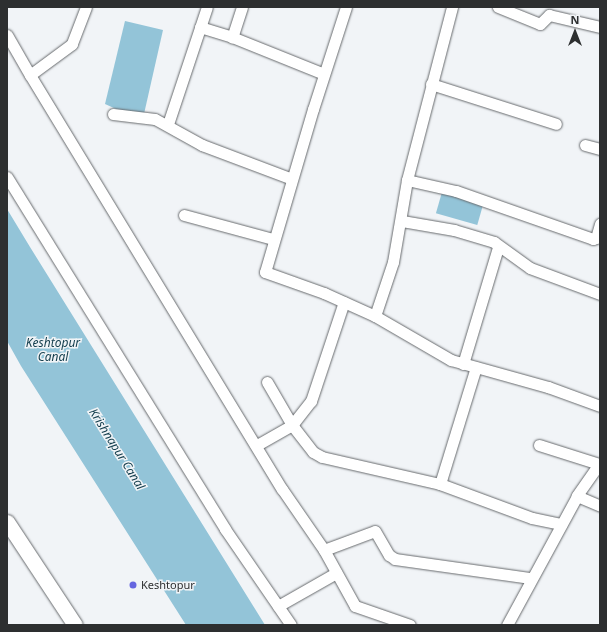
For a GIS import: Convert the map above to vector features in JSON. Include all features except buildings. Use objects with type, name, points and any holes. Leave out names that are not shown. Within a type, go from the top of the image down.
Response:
[{"type":"street","points":[[30,75],[72,44],[86,7]]},
{"type":"street","points":[[168,124],[206,7]]},
{"type":"street","points":[[232,37],[242,7]]},
{"type":"street","points":[[346,7],[273,239],[266,274],[344,302],[375,316],[413,341],[451,360],[548,387],[600,406]]},
{"type":"street","points":[[375,316],[394,262],[408,180],[431,84],[452,7]]},
{"type":"street","points":[[498,7],[540,24],[549,14],[600,27]]},
{"type":"street","points":[[200,27],[232,37],[324,74]]},
{"type":"street","points":[[7,35],[257,445],[282,489],[324,550],[355,606],[410,625]]},
{"type":"street","points":[[431,84],[556,124]]},
{"type":"street","points":[[113,114],[140,115],[168,124],[202,145],[292,179]]},
{"type":"street","points":[[585,145],[600,149]]},
{"type":"street","points":[[7,177],[225,529],[291,625]]},
{"type":"street","points":[[408,180],[456,191],[593,239],[596,238],[600,224]]},
{"type":"street","points":[[184,215],[273,239]]},
{"type":"street","points":[[402,221],[454,230],[494,242],[498,247],[530,268],[600,294]]},
{"type":"street","points":[[463,364],[498,247]]},
{"type":"street","points":[[257,445],[292,425],[305,410],[316,392],[344,302]]},
{"type":"street","points":[[440,484],[476,367]]},
{"type":"street","points":[[267,382],[292,425],[313,452],[322,457],[440,484],[532,518],[561,524]]},
{"type":"street","points":[[507,625],[561,524],[599,462],[539,445]]},
{"type":"street","points":[[577,496],[600,506]]},
{"type":"street","points":[[7,522],[75,625]]},
{"type":"street","points":[[324,550],[375,531],[389,555],[395,559],[531,578]]},
{"type":"street","points":[[278,606],[336,573]]},
{"type":"water","points":[[125,21],[163,30],[144,114],[125,113],[105,104]]},
{"type":"water","points":[[442,192],[483,204],[477,225],[436,213]]},
{"type":"water","name":"Keshtopur Canal","points":[[7,209],[265,625],[186,625],[21,366],[7,341]]},
{"type":"place","name":"Keshtopur","points":[[133,585]]},
{"type":"water label","name":"Krishnapur Canal","points":[[117,449]]}]
